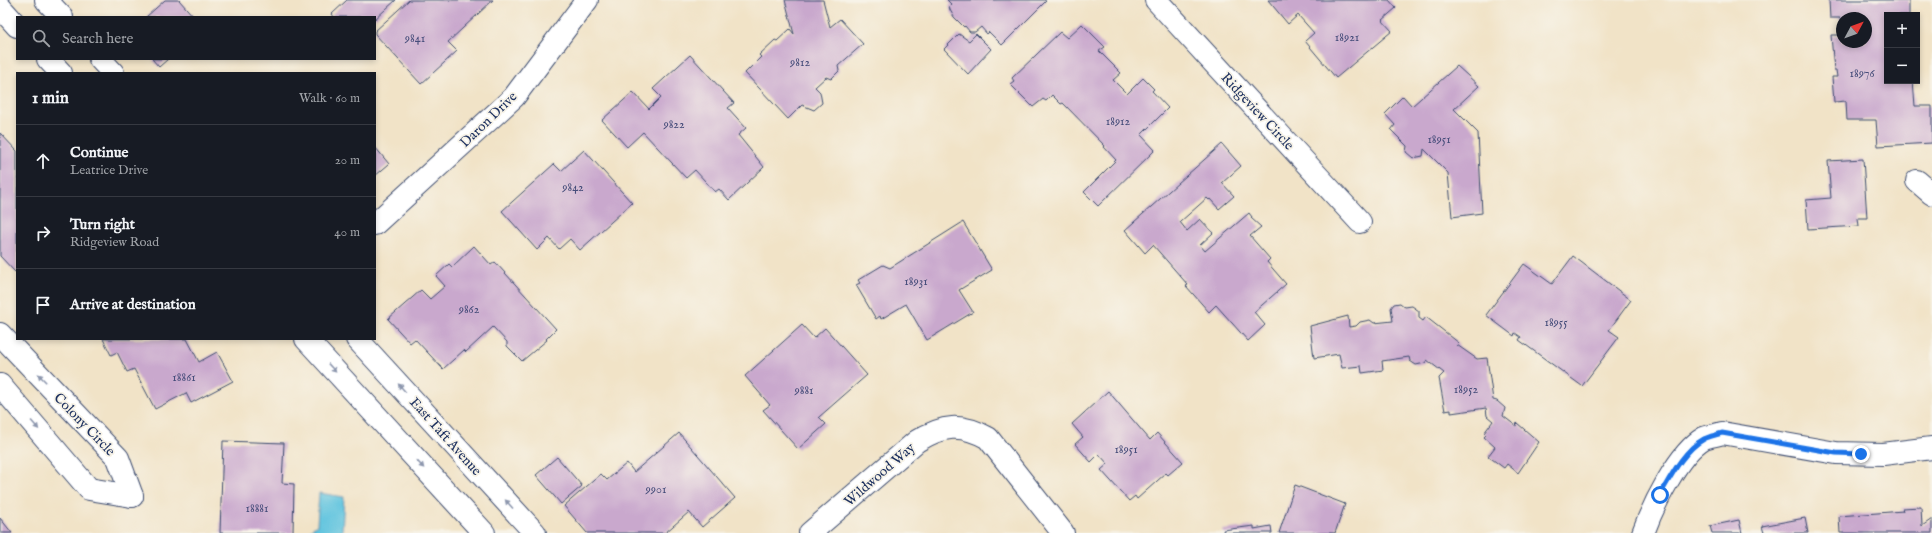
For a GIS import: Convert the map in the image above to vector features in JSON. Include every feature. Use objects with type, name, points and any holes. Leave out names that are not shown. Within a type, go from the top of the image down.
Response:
[{"type":"street","points":[[46,0],[61,16]]},
{"type":"street","name":"Daron Drive","points":[[376,223],[514,97],[587,0]]},
{"type":"street","name":"Ridgeview Circle","points":[[1156,0],[1360,222]]},
{"type":"street","points":[[0,7],[16,25]]},
{"type":"street","points":[[49,60],[60,72]]},
{"type":"street","points":[[101,60],[112,72]]},
{"type":"street","name":"Colony Circle","points":[[0,385],[89,489],[132,496],[118,458],[1,337]]},
{"type":"street","points":[[307,340],[484,533]]},
{"type":"street","name":"East Taft Avenue","points":[[358,340],[535,533]]},
{"type":"street","name":"Wildwood Way","points":[[810,533],[917,441],[935,431],[954,427],[973,430],[988,438],[1063,533]]},
{"type":"street","points":[[1643,533],[1660,495],[1676,469],[1692,449],[1705,438],[1722,433],[1836,453],[1883,454],[1932,448]]},
{"type":"water","points":[[319,493],[344,497],[342,533],[306,533],[317,525]]},
{"type":"building","points":[[165,0],[179,0],[193,16],[147,16]]},
{"type":"building","points":[[347,0],[396,0],[376,18],[376,16],[333,16],[332,14]]},
{"type":"building","points":[[409,0],[493,0],[448,42],[457,51],[421,84],[376,35],[376,30]]},
{"type":"building","points":[[785,0],[823,0],[830,27],[840,19],[863,44],[838,66],[839,71],[831,79],[826,77],[815,87],[820,92],[822,103],[814,110],[802,105],[788,119],[745,73],[761,57],[759,55],[775,40],[777,41],[790,29],[794,34]]},
{"type":"building","points":[[947,0],[1046,1],[1002,45],[989,32],[987,34],[981,27],[975,32],[970,32],[954,17],[949,6],[951,4]]},
{"type":"building","points":[[1268,0],[1389,0],[1396,8],[1382,20],[1392,31],[1336,78],[1305,41],[1314,33],[1298,15],[1288,24]]},
{"type":"building","points":[[1829,0],[1909,0],[1909,12],[1884,12],[1884,84],[1913,84],[1915,106],[1932,106],[1932,143],[1878,146],[1876,120],[1847,120],[1846,101],[1834,102],[1832,77],[1837,77],[1836,70],[1834,70],[1831,35],[1836,35],[1836,48],[1872,48],[1872,12],[1836,12],[1836,18],[1830,18]]},
{"type":"building","points":[[1082,24],[1105,47],[1099,51],[1121,73],[1113,80],[1127,94],[1143,78],[1154,89],[1152,91],[1168,108],[1141,135],[1155,150],[1098,206],[1084,192],[1116,160],[1104,147],[1105,146],[1063,103],[1061,104],[1052,95],[1046,101],[1043,99],[1033,107],[1010,84],[1014,81],[1012,78],[1060,32],[1067,38]]},
{"type":"building","points":[[959,34],[969,41],[976,34],[991,49],[968,74],[944,49]]},
{"type":"building","points":[[690,55],[734,103],[728,108],[746,128],[738,135],[764,167],[729,200],[719,189],[715,192],[695,170],[686,178],[643,132],[627,147],[602,120],[633,92],[649,109],[661,97],[653,89]]},
{"type":"building","points":[[153,60],[167,60],[159,67]]},
{"type":"building","points":[[1457,66],[1479,86],[1454,109],[1478,133],[1482,213],[1452,217],[1448,173],[1424,149],[1423,156],[1413,158],[1406,152],[1407,146],[1391,130],[1395,125],[1385,114],[1403,96],[1412,106]]},
{"type":"building","points":[[0,133],[16,150],[16,272],[0,256]]},
{"type":"building","points":[[1222,144],[1241,166],[1222,183],[1234,196],[1219,209],[1210,199],[1209,200],[1207,198],[1180,222],[1187,231],[1200,219],[1213,233],[1200,245],[1205,251],[1249,213],[1252,217],[1251,218],[1261,227],[1250,236],[1270,259],[1267,262],[1286,284],[1254,312],[1265,325],[1248,341],[1216,305],[1209,312],[1186,286],[1188,285],[1153,245],[1145,253],[1125,230]]},
{"type":"building","points":[[376,148],[389,164],[376,175]]},
{"type":"building","points":[[584,150],[632,203],[580,250],[570,239],[559,249],[549,238],[537,250],[502,211],[554,164],[561,171]]},
{"type":"building","points":[[1863,159],[1867,218],[1858,218],[1859,226],[1808,229],[1806,200],[1831,198],[1828,161]]},
{"type":"building","points":[[963,222],[992,270],[959,290],[973,312],[927,340],[906,304],[881,319],[880,316],[876,319],[856,285],[860,283],[858,280],[883,265],[890,268]]},
{"type":"building","points":[[474,246],[491,265],[495,262],[556,329],[546,339],[547,340],[522,361],[507,346],[507,342],[493,327],[466,352],[464,350],[443,369],[415,339],[410,343],[388,319],[421,290],[430,299],[445,286],[436,276],[449,264],[452,267]]},
{"type":"building","points":[[1573,256],[1631,300],[1609,330],[1619,337],[1582,386],[1519,340],[1521,337],[1515,333],[1514,336],[1486,315],[1524,264],[1552,284]]},
{"type":"building","points":[[1400,303],[1405,307],[1412,306],[1419,311],[1419,318],[1423,321],[1426,317],[1459,343],[1457,345],[1477,359],[1487,358],[1493,400],[1497,401],[1505,408],[1503,416],[1516,426],[1517,423],[1539,442],[1518,473],[1507,464],[1504,468],[1488,456],[1495,447],[1484,437],[1486,435],[1484,433],[1493,421],[1487,416],[1486,408],[1451,413],[1451,410],[1445,411],[1439,378],[1444,373],[1427,360],[1425,363],[1416,365],[1410,361],[1409,357],[1382,361],[1383,370],[1362,373],[1361,366],[1342,368],[1339,354],[1314,358],[1310,326],[1348,316],[1349,327],[1356,326],[1360,322],[1370,320],[1374,323],[1393,321],[1391,308],[1394,304]]},
{"type":"building","points":[[802,325],[814,338],[825,328],[867,375],[819,417],[826,424],[798,449],[763,410],[770,405],[745,376]]},
{"type":"building","points":[[104,340],[188,340],[199,362],[217,352],[233,381],[191,403],[186,393],[155,409],[134,369],[127,372],[117,352],[111,355]]},
{"type":"building","points":[[1108,391],[1150,440],[1157,433],[1183,462],[1168,475],[1166,473],[1137,499],[1135,496],[1129,501],[1101,470],[1108,464],[1099,454],[1091,462],[1075,444],[1083,437],[1072,424]]},
{"type":"building","points":[[679,433],[735,498],[702,527],[689,512],[665,533],[587,533],[564,506],[601,474],[607,480],[627,463],[634,472]]},
{"type":"building","points":[[223,441],[284,443],[282,483],[294,484],[293,533],[220,533]]},
{"type":"building","points":[[557,457],[582,486],[561,504],[536,475]]},
{"type":"building","points":[[1295,485],[1345,504],[1335,533],[1279,533]]},
{"type":"building","points":[[1921,507],[1922,526],[1932,519],[1932,533],[1840,533],[1839,516],[1903,511],[1902,508]]},
{"type":"building","points":[[0,518],[12,533],[0,533]]},
{"type":"building","points":[[1805,518],[1808,533],[1764,533],[1762,526]]},
{"type":"building","points":[[1739,520],[1742,533],[1712,533],[1710,526]]},
{"type":"building","points":[[1254,526],[1254,529],[1271,526],[1272,533],[1224,533],[1223,530]]},
{"type":"route","points":[[1660,495],[1676,469],[1692,449],[1705,438],[1722,433],[1836,453],[1861,454]]}]
